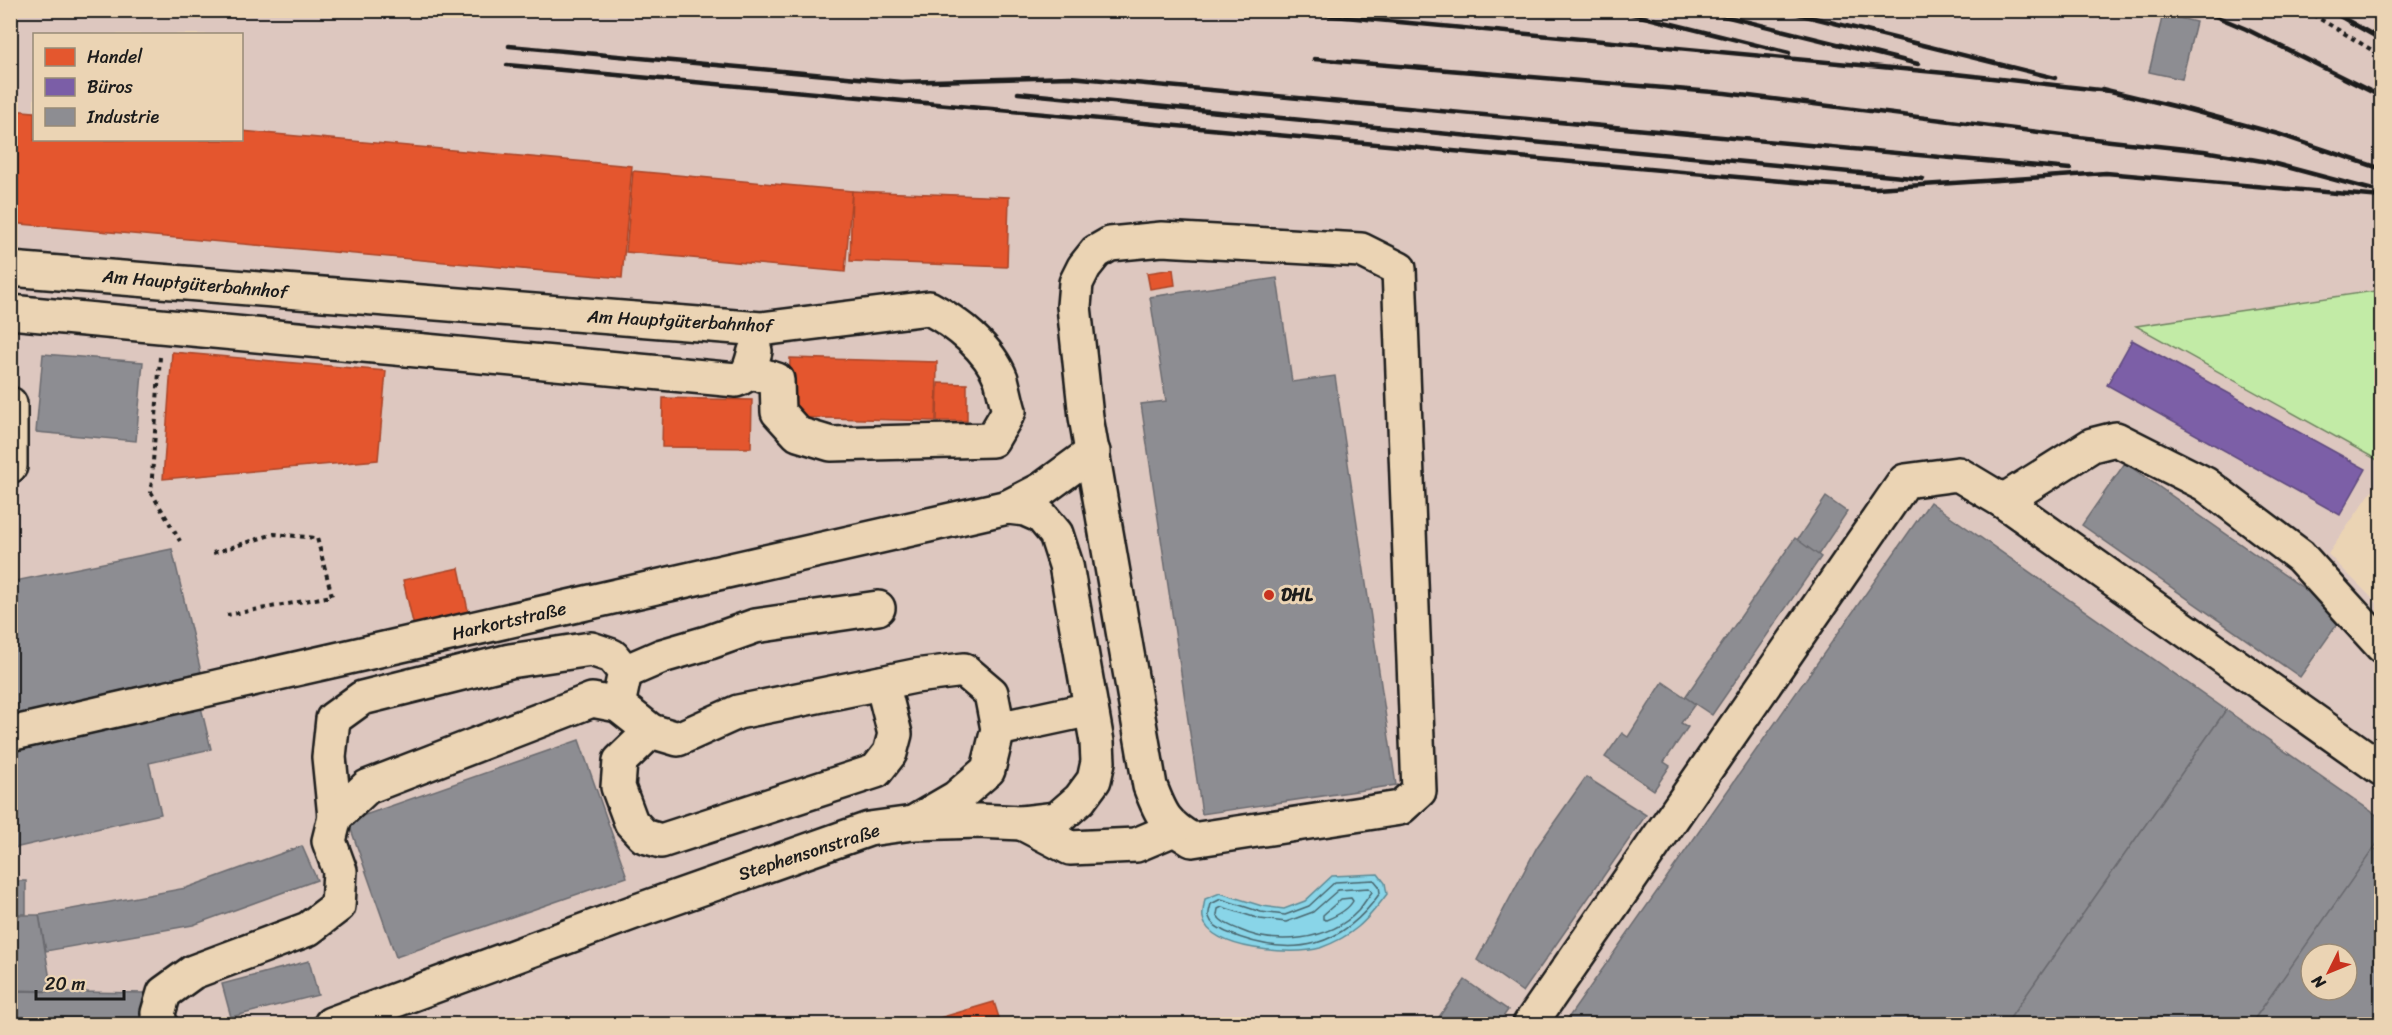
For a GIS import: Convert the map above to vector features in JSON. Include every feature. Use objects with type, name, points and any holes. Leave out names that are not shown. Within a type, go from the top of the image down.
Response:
[{"type":"street","points":[[1162,239],[1361,250],[1399,269],[1419,791],[1400,808],[1192,840],[1174,830],[1160,812],[1150,786],[1093,452],[1074,306],[1077,283],[1084,267],[1096,252],[1110,244],[1162,239]]},
{"type":"street","name":"Am Hauptgüterbahnhof","points":[[10,269],[761,329],[929,308],[954,321],[979,345],[1000,378],[1009,411],[992,440],[831,444],[798,434],[778,412],[777,380],[749,371]]},
{"type":"street","points":[[10,312],[736,380],[744,378],[749,371],[761,329]]},
{"type":"street","points":[[10,404],[10,466]]},
{"type":"street","points":[[2003,501],[2092,445],[2116,439],[2205,484],[2300,556],[2382,646]]},
{"type":"street","points":[[1008,507],[1041,490],[1093,452]]},
{"type":"street","points":[[1530,1024],[1905,481],[1958,474],[2003,501],[2382,769]]},
{"type":"street","name":"Stephensonstraße","points":[[331,1024],[637,910],[868,829],[913,823],[978,821],[1022,823],[1057,819],[1080,799],[1094,780],[1098,762],[1091,709],[1066,565],[1056,534],[1041,516],[1024,509],[1008,507]]},
{"type":"street","name":"Harkortstraße","points":[[10,734],[1008,507]]},
{"type":"street","points":[[625,672],[662,656],[755,626],[878,608]]},
{"type":"street","points":[[159,1024],[158,1013],[164,993],[193,972],[308,929],[338,906],[340,871],[329,841],[335,817],[329,758],[333,719],[363,698],[510,661],[591,649],[612,656],[625,672]]},
{"type":"street","points":[[335,817],[367,787],[592,700],[618,705],[651,732],[678,739],[738,712],[882,683],[964,670],[992,693],[998,729],[988,770],[956,798],[913,823]]},
{"type":"street","points":[[618,705],[625,672]]},
{"type":"street","points":[[651,732],[620,761],[618,787],[631,822],[644,836],[661,841],[876,771],[890,753],[895,734],[882,683]]},
{"type":"street","points":[[998,729],[1091,709]]},
{"type":"street","points":[[1022,823],[1070,848],[1136,845],[1174,830]]},
{"type":"path","points":[[2305,10],[2382,56]]},
{"type":"path","points":[[162,326],[151,492],[180,541]]},
{"type":"path","points":[[213,553],[274,534],[317,538],[332,596],[227,615]]},
{"type":"shaded area","points":[[10,11],[2381,11],[2381,290],[2137,326],[2381,462],[2381,478],[2328,554],[2381,607],[2381,1024],[11,1024]]},
{"type":"green space","points":[[2381,290],[2381,462],[2136,326]]},
{"type":"water","points":[[1378,874],[1385,883],[1387,894],[1358,927],[1320,948],[1292,951],[1236,944],[1208,929],[1203,918],[1205,899],[1220,893],[1262,906],[1284,909],[1305,901],[1332,876]]},
{"type":"building: Handel","points":[[10,110],[33,112],[33,141],[243,141],[243,131],[632,166],[622,278],[10,223]]},
{"type":"building: Handel","points":[[633,171],[852,191],[845,272],[626,252]]},
{"type":"building: Handel","points":[[852,191],[1009,197],[1007,267],[850,261]]},
{"type":"building: Handel","points":[[1173,269],[1175,285],[1150,289],[1147,273]]},
{"type":"building: Handel","points":[[172,352],[386,371],[378,460],[163,479]]},
{"type":"building: Handel","points":[[790,358],[937,362],[936,421],[789,417]]},
{"type":"building: Handel","points":[[938,383],[967,384],[967,421],[937,421]]},
{"type":"building: Handel","points":[[663,398],[752,400],[751,448],[662,447]]},
{"type":"building: Handel","points":[[459,568],[469,615],[414,627],[403,580]]},
{"type":"building: Handel","points":[[994,1002],[1001,1024],[919,1024]]},
{"type":"building: Büros","points":[[2132,340],[2366,469],[2340,515],[2107,385]]},
{"type":"building: Industrie","points":[[2163,14],[2196,22],[2182,79],[2149,72]]},
{"type":"building: Industrie","name":"DHL","points":[[1277,278],[1292,382],[1335,376],[1396,785],[1202,814],[1141,404],[1166,401],[1150,297]]},
{"type":"building: Industrie","points":[[43,354],[143,362],[136,441],[36,432]]},
{"type":"building: Industrie","points":[[2125,463],[2343,616],[2300,677],[2082,525]]},
{"type":"building: Industrie","points":[[1826,497],[1847,512],[1818,555],[1797,540]]},
{"type":"building: Industrie","points":[[1930,502],[2226,710],[2006,1024],[1564,1024]]},
{"type":"building: Industrie","points":[[1795,538],[1821,557],[1712,715],[1685,697]]},
{"type":"building: Industrie","points":[[172,549],[201,672],[14,715],[10,699],[10,582]]},
{"type":"building: Industrie","points":[[1663,682],[1695,704],[1681,723],[1688,727],[1664,762],[1670,766],[1654,790],[1605,757],[1622,733],[1628,737]]},
{"type":"building: Industrie","points":[[200,703],[211,749],[149,763],[161,814],[10,849],[10,746]]},
{"type":"building: Industrie","points":[[2226,710],[2382,819],[2382,837],[2308,942],[2299,942],[2299,955],[2251,1024],[2006,1024]]},
{"type":"building: Industrie","points":[[579,740],[627,877],[396,957],[348,821]]},
{"type":"building: Industrie","points":[[1586,777],[1646,815],[1523,992],[1477,960],[1537,847]]},
{"type":"building: Industrie","points":[[302,846],[317,880],[193,925],[46,951],[39,915],[186,888]]},
{"type":"building: Industrie","points":[[2374,848],[2382,854],[2382,1024],[2251,1024],[2299,955],[2299,1002],[2359,1002],[2359,942],[2308,942]]},
{"type":"building: Industrie","points":[[10,881],[26,881],[26,914],[10,914]]},
{"type":"building: Industrie","points":[[10,915],[39,915],[52,991],[10,990]]},
{"type":"building: Industrie","points":[[309,961],[318,995],[231,1017],[222,984]]},
{"type":"building: Industrie","points":[[1465,980],[1508,1010],[1498,1024],[1434,1024]]},
{"type":"building: Industrie","points":[[10,991],[145,993],[144,1024],[10,1024]]},
{"type":"railway","points":[[1270,10],[1956,74],[2109,91]]},
{"type":"railway","points":[[1616,10],[1789,53]]},
{"type":"railway","points":[[1700,10],[1918,64]]},
{"type":"railway","points":[[1782,10],[2055,78]]},
{"type":"railway","points":[[2201,10],[2246,29],[2382,97]]},
{"type":"railway","points":[[2329,10],[2382,40]]},
{"type":"railway","points":[[509,46],[901,82],[1070,77],[2070,169]]},
{"type":"railway","points":[[1314,59],[1725,93],[2204,151],[2268,162],[2373,190]]},
{"type":"railway","points":[[507,65],[1804,183],[1876,188],[2106,173],[2382,197]]},
{"type":"railway","points":[[2102,89],[2278,134],[2382,169]]},
{"type":"railway","points":[[1018,93],[1923,179]]},
{"type":"place","name":"DHL","points":[[1269,595]]}]
